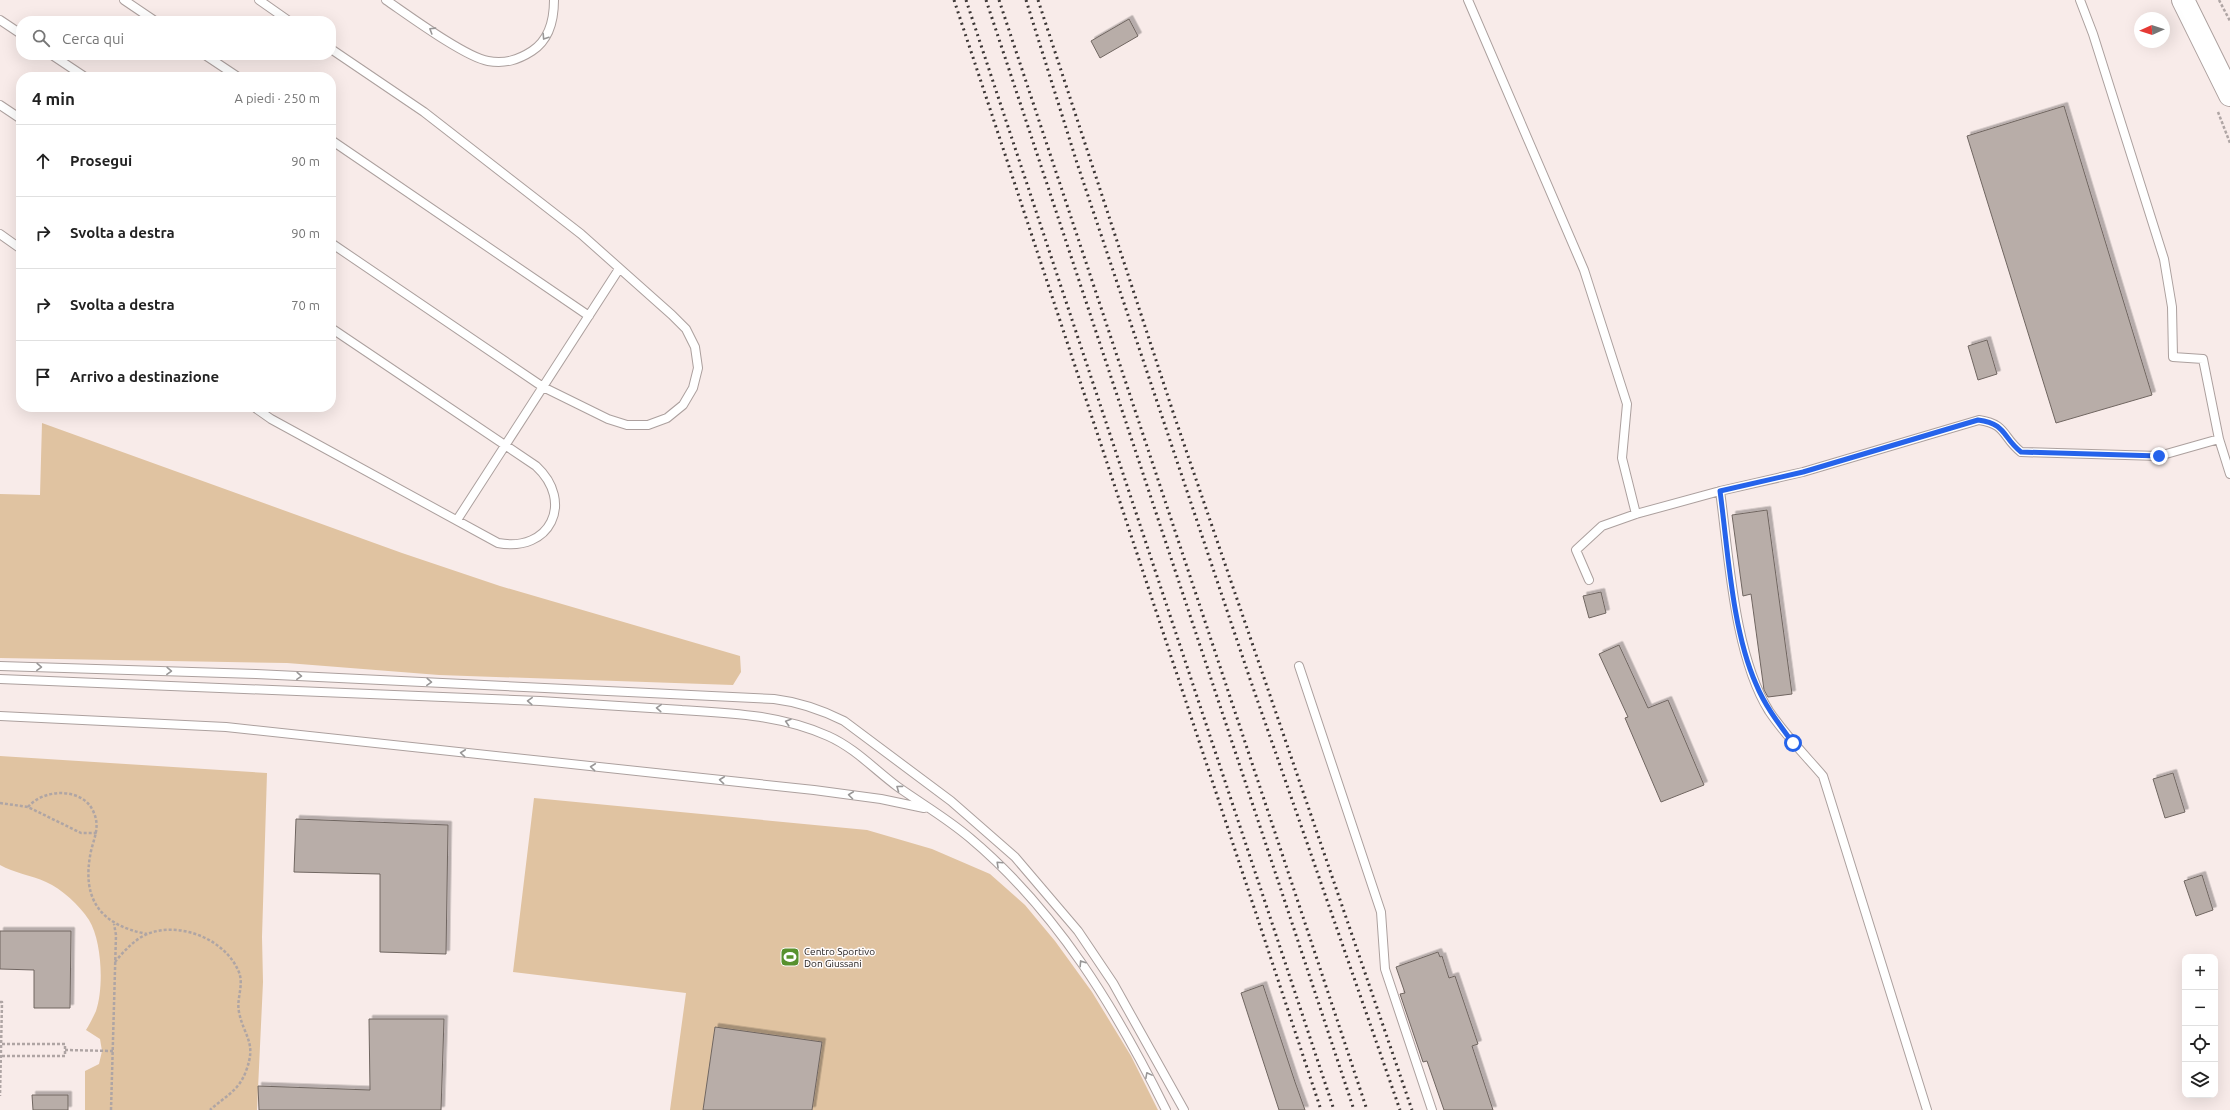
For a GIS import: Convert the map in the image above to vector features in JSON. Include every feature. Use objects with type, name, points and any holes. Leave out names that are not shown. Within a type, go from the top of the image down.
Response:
[{"type":"street","points":[[2183,0],[2230,95]]},
{"type":"lane","points":[[124,0],[148,16]]},
{"type":"lane","points":[[259,0],[283,16]]},
{"type":"lane","points":[[386,0],[470,54],[488,61],[507,62],[522,58],[535,49],[544,38],[551,26],[554,0]]},
{"type":"lane","points":[[1468,0],[1586,277],[1627,404],[1622,458],[1636,514]]},
{"type":"lane","points":[[2080,0],[2093,34],[2164,259],[2172,307],[2173,357],[2203,359],[2219,439],[2230,474]]},
{"type":"lane","points":[[0,20],[16,31]]},
{"type":"lane","points":[[336,52],[424,112],[581,234],[686,329],[695,347],[698,368],[693,388],[683,405],[667,418],[654,423],[648,425],[627,426],[608,419],[543,387],[336,247]]},
{"type":"lane","points":[[60,60],[78,72]]},
{"type":"lane","points":[[212,60],[230,72]]},
{"type":"lane","points":[[0,105],[16,116]]},
{"type":"lane","points":[[336,143],[589,316]]},
{"type":"lane","points":[[0,234],[16,245]]},
{"type":"lane","points":[[457,520],[619,269]]},
{"type":"lane","points":[[262,412],[498,543],[511,546],[525,544],[537,538],[547,529],[554,510],[554,490],[547,476],[536,466],[336,331]]},
{"type":"lane","points":[[1589,580],[1576,550],[1602,526],[1636,514],[1720,491],[1803,472],[1978,420],[1991,421],[2004,430],[2012,444],[2021,452],[2159,456],[2219,439]]},
{"type":"lane","points":[[1720,491],[1738,623],[1755,683],[1769,710],[1793,743],[1823,776],[1927,1110]]},
{"type":"lane","points":[[0,666],[256,674],[774,699],[790,701],[824,712],[844,721],[951,801],[1015,857],[1078,931],[1113,983],[1184,1110]]},
{"type":"lane","points":[[1298,666],[1381,912],[1385,969],[1432,1110]]},
{"type":"lane","points":[[0,678],[239,687],[598,704],[741,714],[777,718],[831,737],[860,756],[886,779],[930,810],[951,822],[1002,867],[1030,896],[1081,961],[1128,1036],[1166,1110]]},
{"type":"lane","points":[[0,716],[226,727],[814,790],[881,799],[930,810]]},
{"type":"path","points":[[2219,0],[2230,21]]},
{"type":"path","points":[[28,807],[34,800],[44,796],[75,795],[87,802],[94,813],[97,833],[91,851],[89,887],[101,912],[114,924],[128,930],[148,934],[175,931],[189,932],[207,939],[232,958],[239,972],[241,985],[239,1011],[250,1041],[250,1056],[246,1071],[239,1086],[210,1110]]},
{"type":"path","points":[[0,803],[28,807],[81,833],[97,833]]},
{"type":"path","points":[[111,1110],[116,935],[114,924]]},
{"type":"path","points":[[115,962],[128,946],[148,934]]},
{"type":"path","points":[[0,1002],[2,1002],[0,1096]]},
{"type":"path","points":[[2,1044],[65,1044],[65,1056],[2,1056]]},
{"type":"path","points":[[65,1050],[113,1051]]},
{"type":"shaded area","points":[[42,423],[402,553],[500,586],[740,656],[741,672],[733,685],[439,675],[287,663],[0,658],[0,494],[40,495]]},
{"type":"shaded area","points":[[0,756],[267,773],[262,937],[263,982],[257,1110],[85,1110],[85,1071],[99,1064],[102,1051],[100,1039],[86,1030],[96,1011],[99,1001],[101,978],[97,940],[89,920],[75,903],[64,893],[46,882],[0,865]]},
{"type":"shaded area","name":"Centro Sportivo Don Giussani","points":[[534,798],[867,830],[932,849],[990,874],[1025,905],[1055,941],[1092,992],[1131,1056],[1158,1110],[670,1110],[686,993],[513,972]]},
{"type":"building","points":[[1129,19],[1138,36],[1100,58],[1091,41]]},
{"type":"building","points":[[2064,106],[2152,395],[2056,423],[1967,136]]},
{"type":"building","points":[[1987,340],[1997,374],[1978,380],[1968,346]]},
{"type":"building","points":[[1767,510],[1792,694],[1768,697],[1764,690],[1751,594],[1743,596],[1732,515]]},
{"type":"building","points":[[1601,592],[1606,613],[1589,618],[1583,596]]},
{"type":"building","points":[[1619,645],[1648,708],[1668,700],[1704,785],[1661,802],[1625,718],[1628,717],[1599,654]]},
{"type":"building","points":[[2173,773],[2185,812],[2165,818],[2153,779]]},
{"type":"building","points":[[296,819],[448,825],[446,954],[380,952],[380,874],[294,872]]},
{"type":"building","points":[[2202,875],[2213,910],[2196,916],[2184,881]]},
{"type":"building","points":[[0,931],[71,931],[70,1008],[34,1008],[34,970],[0,969]]},
{"type":"building","points":[[1438,952],[1440,957],[1442,956],[1449,978],[1455,976],[1478,1044],[1472,1046],[1493,1110],[1444,1110],[1427,1061],[1423,1062],[1400,994],[1405,993],[1396,967]]},
{"type":"building","points":[[1263,985],[1305,1110],[1279,1110],[1241,993]]},
{"type":"building","points":[[369,1019],[444,1019],[441,1110],[259,1110],[258,1086],[370,1090]]},
{"type":"building","points":[[715,1027],[822,1042],[812,1110],[703,1110]]},
{"type":"building","points":[[32,1095],[68,1095],[68,1110],[33,1110]]},
{"type":"railway","points":[[954,0],[1321,1110]]},
{"type":"railway","points":[[966,0],[1334,1110]]},
{"type":"railway","points":[[986,0],[1354,1110]]},
{"type":"railway","points":[[999,0],[1367,1110]]},
{"type":"railway","points":[[1026,0],[1077,163],[1250,679],[1400,1110]]},
{"type":"railway","points":[[1038,0],[1174,415],[1412,1110]]},
{"type":"place","name":"Centro Sportivo Don Giussani","points":[[790,957]]},
{"type":"route","points":[[1793,743],[1769,710],[1755,683],[1746,653],[1738,623],[1720,491],[1803,472],[1978,420],[1991,421],[2004,430],[2012,444],[2021,452],[2159,456]]}]
